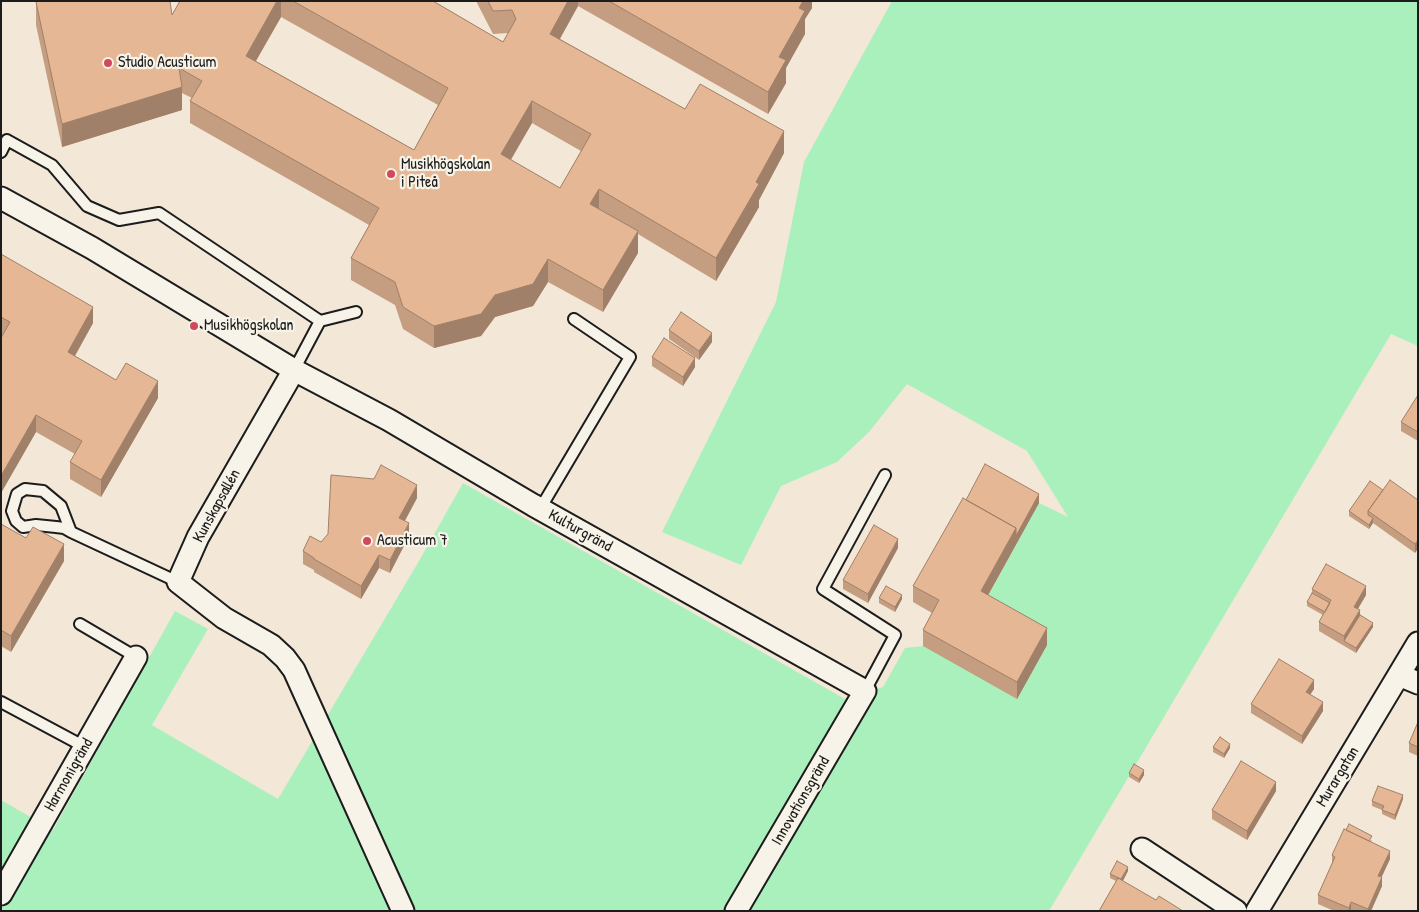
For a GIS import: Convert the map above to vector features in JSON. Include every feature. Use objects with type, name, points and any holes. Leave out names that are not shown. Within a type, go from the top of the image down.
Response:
[{"type":"street","points":[[1,198],[92,248],[294,370]]},
{"type":"street","name":"Kulturgränd","points":[[294,370],[389,420],[540,509],[865,691]]},
{"type":"street","name":"Kunskapsallén","points":[[178,582],[198,538],[294,370]]},
{"type":"street","points":[[178,582],[224,618],[264,640],[285,658],[294,670],[402,911]]},
{"type":"street","name":"Murargatan","points":[[1257,911],[1408,679],[1418,643]]},
{"type":"street","name":"Harmonigränd","points":[[1,894],[136,657]]},
{"type":"street","name":"Innovationsgränd","points":[[736,911],[865,691]]},
{"type":"street","points":[[1142,849],[1236,911]]},
{"type":"lane","points":[[1,152],[7,140],[52,165],[87,206],[119,220],[159,213],[320,321],[356,312]]},
{"type":"lane","points":[[540,509],[630,357],[574,319]]},
{"type":"lane","points":[[294,370],[320,321]]},
{"type":"lane","points":[[865,691],[895,635],[823,589],[886,475]]},
{"type":"lane","points":[[71,532],[61,506],[42,491],[25,490],[17,494],[12,511],[16,521],[23,528],[36,525],[64,528],[71,532],[178,582]]},
{"type":"lane","points":[[80,624],[136,657]]},
{"type":"lane","points":[[1,702],[85,747]]},
{"type":"green space","points":[[892,1],[1418,1],[1418,346],[1391,334],[1049,911],[1,911],[1,800],[53,830],[175,611],[208,629],[152,725],[278,799],[463,483],[845,699],[883,687],[905,648],[923,646],[981,608],[1039,503],[1068,517],[1027,451],[907,384],[869,432],[837,462],[781,486],[741,565],[662,532],[776,302],[804,162]]},
{"type":"building","name":"Musikhögskolan i Piteå","points":[[170,1],[172,15],[180,1],[277,1],[246,56],[414,150],[448,88],[293,1],[433,1],[503,42],[516,19],[512,10],[493,11],[488,1],[568,1],[550,34],[685,109],[700,84],[784,131],[756,182],[759,184],[716,258],[599,189],[590,204],[638,231],[603,290],[548,259],[533,284],[495,295],[481,314],[434,326],[403,307],[395,282],[351,258],[379,208],[190,101],[202,81],[179,68],[182,87],[62,124],[36,2]],"holes":[[[532,101],[591,134],[560,188],[501,154]]]},
{"type":"building","points":[[609,1],[803,1],[799,8],[805,11],[779,57],[786,60],[768,92]]},
{"type":"building","points":[[1,254],[93,307],[68,352],[116,380],[126,363],[158,381],[101,480],[70,462],[82,441],[36,415],[1,476],[1,338],[10,322],[1,317]]},
{"type":"building","points":[[681,312],[712,333],[699,351],[669,330]]},
{"type":"building","points":[[664,338],[695,358],[683,377],[652,357]]},
{"type":"building","points":[[1418,395],[1418,432],[1401,422]]},
{"type":"building","points":[[985,464],[1039,494],[1016,536],[1016,528],[966,500]]},
{"type":"building","name":"Acusticum 7","points":[[381,465],[417,485],[399,518],[409,523],[390,560],[379,555],[361,586],[303,551],[310,536],[321,542],[328,534],[331,475],[374,479]]},
{"type":"building","points":[[1390,480],[1418,500],[1418,540],[1415,544],[1368,511]]},
{"type":"building","points":[[1370,481],[1383,490],[1368,511],[1368,515],[1373,518],[1369,525],[1349,511]]},
{"type":"building","points":[[963,498],[1016,528],[981,591],[1047,628],[1017,682],[923,630],[939,600],[913,586]]},
{"type":"building","points":[[1,524],[26,538],[33,527],[64,544],[11,636],[1,630]]},
{"type":"building","points":[[874,525],[898,539],[868,594],[843,580]]},
{"type":"building","points":[[1326,564],[1366,586],[1354,607],[1360,610],[1344,636],[1319,622],[1331,600],[1312,589]]},
{"type":"building","points":[[886,586],[902,595],[895,607],[879,598]]},
{"type":"building","points":[[1312,593],[1330,603],[1325,612],[1307,602]]},
{"type":"building","points":[[1360,615],[1373,623],[1356,648],[1344,641]]},
{"type":"building","points":[[1279,659],[1314,680],[1306,692],[1323,702],[1302,736],[1251,704]]},
{"type":"building","points":[[1418,722],[1418,747],[1409,743]]},
{"type":"building","points":[[1220,737],[1230,744],[1224,754],[1213,747]]},
{"type":"building","points":[[1241,761],[1276,782],[1247,831],[1212,810]]},
{"type":"building","points":[[1134,764],[1144,770],[1139,779],[1129,773]]},
{"type":"building","points":[[1378,786],[1403,795],[1395,815],[1382,810],[1384,806],[1372,801]]},
{"type":"building","points":[[1349,824],[1372,836],[1369,841],[1346,830]]},
{"type":"building","points":[[1344,829],[1390,851],[1378,876],[1382,877],[1368,909],[1351,902],[1349,908],[1318,895],[1335,857],[1332,855]]},
{"type":"building","points":[[1117,861],[1128,867],[1121,879],[1110,874]]},
{"type":"building","points":[[1118,878],[1156,900],[1159,896],[1183,911],[1099,911]]},
{"type":"place","name":"Studio Acusticum","points":[[108,63]]},
{"type":"place","name":"Musikhögskolan i Piteå","points":[[391,174]]},
{"type":"place","name":"Musikhögskolan","points":[[194,326]]},
{"type":"place","name":"Acusticum 7","points":[[367,541]]}]
